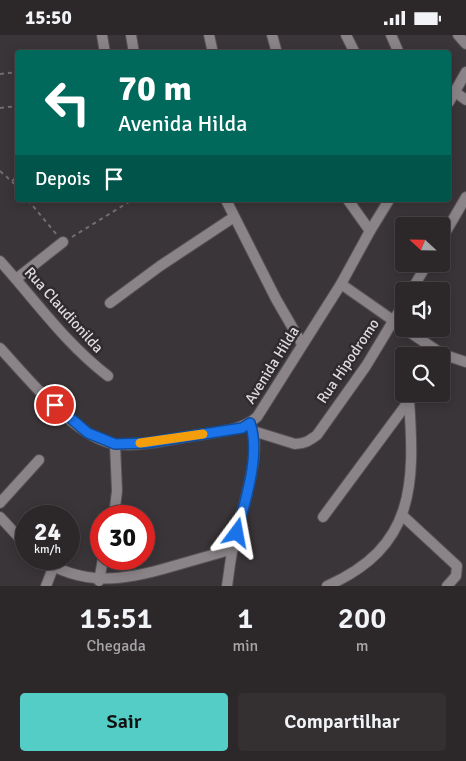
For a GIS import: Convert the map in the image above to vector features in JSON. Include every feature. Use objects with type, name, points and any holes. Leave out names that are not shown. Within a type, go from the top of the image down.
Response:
[{"type":"street","points":[[102,35],[104,50]]},
{"type":"street","points":[[131,35],[134,50]]},
{"type":"street","points":[[209,35],[212,50]]},
{"type":"street","points":[[272,35],[276,50]]},
{"type":"street","points":[[346,35],[353,50]]},
{"type":"street","points":[[391,35],[398,50]]},
{"type":"street","points":[[458,35],[466,43]]},
{"type":"street","points":[[451,99],[466,72]]},
{"type":"street","points":[[455,92],[466,100]]},
{"type":"street","points":[[450,225],[466,197]]},
{"type":"street","points":[[227,202],[302,344]]},
{"type":"street","points":[[349,202],[370,231]]},
{"type":"street","name":"Avenida Hilda","points":[[0,348],[77,425],[100,439],[115,444],[146,443],[252,427],[341,284],[388,202]]},
{"type":"street","points":[[110,303],[160,266],[234,217]]},
{"type":"street","points":[[16,279],[63,242]]},
{"type":"street","name":"Rua Claudionilda","points":[[0,261],[48,319],[84,357],[108,376]]},
{"type":"street","points":[[341,284],[393,321]]},
{"type":"street","name":"Rua Hipodromo","points":[[252,427],[295,444],[302,444],[316,435],[366,366],[395,318]]},
{"type":"street","points":[[416,337],[430,347]]},
{"type":"street","points":[[450,358],[466,362]]},
{"type":"street","points":[[323,517],[407,402]]},
{"type":"street","points":[[332,585],[371,559],[386,545],[403,516],[410,484],[411,402]]},
{"type":"street","points":[[227,586],[253,458],[252,427]]},
{"type":"street","points":[[115,444],[117,491],[115,505]]},
{"type":"street","points":[[0,503],[39,460]]},
{"type":"street","points":[[403,516],[457,566],[456,576],[447,586]]},
{"type":"street","points":[[0,517],[15,533]]},
{"type":"street","points":[[57,570],[68,575],[99,581],[114,581],[138,577],[233,549]]},
{"type":"street","points":[[46,586],[52,570]]},
{"type":"street","points":[[99,581],[101,570]]},
{"type":"path","points":[[0,74],[15,72]]},
{"type":"path","points":[[0,109],[15,106]]},
{"type":"path","points":[[0,171],[15,184]]},
{"type":"path","points":[[30,202],[63,242],[129,202]]},
{"type":"slow traffic","points":[[140,443],[203,434]]},
{"type":"route","points":[[55,405],[88,433],[115,444],[146,443],[242,428],[250,423],[255,442],[237,533]]}]
